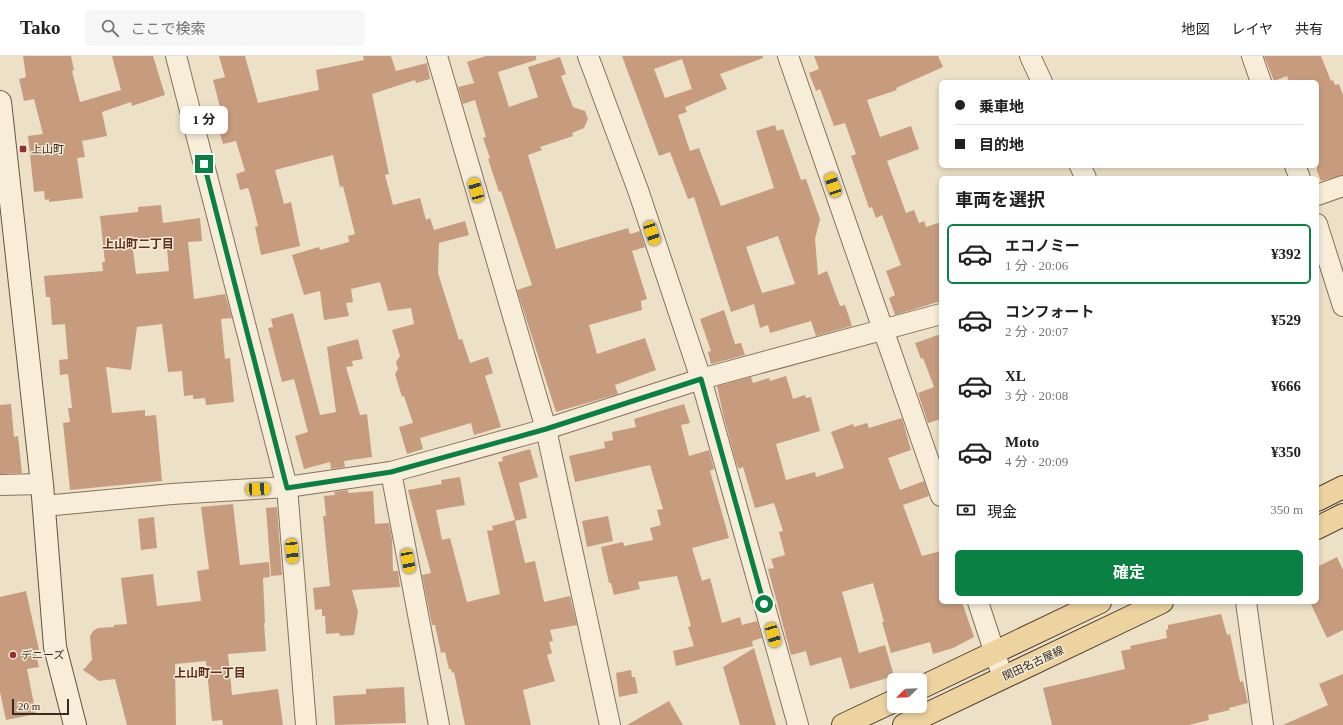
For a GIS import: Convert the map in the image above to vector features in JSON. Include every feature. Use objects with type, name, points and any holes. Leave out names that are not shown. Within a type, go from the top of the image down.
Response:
[{"type":"main road","points":[[1319,499],[1343,487]]},
{"type":"main road","points":[[1319,527],[1343,516]]},
{"type":"main road","points":[[927,685],[1096,604]]},
{"type":"main road","name":"関田名古屋線","points":[[904,725],[1158,604]]},
{"type":"main road","points":[[843,725],[887,704]]},
{"type":"street","points":[[176,56],[287,488],[306,725]]},
{"type":"street","points":[[437,56],[546,429],[610,725]]},
{"type":"street","points":[[588,56],[638,190],[701,379],[798,725]]},
{"type":"street","points":[[788,56],[939,490]]},
{"type":"street","points":[[1030,56],[1041,80]]},
{"type":"street","points":[[1252,56],[1260,80]]},
{"type":"street","points":[[0,102],[42,484],[55,647],[74,725]]},
{"type":"street","points":[[1319,194],[1343,186]]},
{"type":"street","points":[[1319,230],[1343,306]]},
{"type":"street","points":[[44,506],[172,494],[287,488],[391,472],[546,429],[701,379],[939,315]]},
{"type":"street","points":[[391,472],[439,725]]},
{"type":"street","points":[[0,485],[42,484]]},
{"type":"street","points":[[979,604],[1003,678]]},
{"type":"street","points":[[1246,604],[1263,725]]},
{"type":"building","points":[[23,56],[71,56],[74,70],[72,71],[80,102],[121,90],[112,56],[153,56],[165,95],[132,106],[131,102],[102,112],[107,136],[82,141],[85,157],[77,158],[83,198],[49,202],[49,199],[45,200],[44,191],[34,192],[28,136],[43,134],[34,99],[24,101],[19,79],[26,77]]},
{"type":"building","points":[[219,56],[245,56],[258,103],[319,90],[316,70],[364,60],[363,56],[391,56],[396,71],[427,63],[430,79],[416,83],[415,80],[372,94],[389,174],[385,175],[393,205],[420,198],[426,220],[430,218],[434,230],[465,221],[469,235],[439,243],[438,273],[459,340],[462,339],[470,363],[488,357],[493,373],[485,376],[501,427],[474,435],[471,423],[420,438],[423,449],[407,454],[399,427],[413,423],[404,396],[402,397],[395,374],[398,369],[396,362],[400,356],[392,330],[414,324],[411,308],[388,311],[380,282],[351,289],[353,302],[346,303],[349,316],[324,320],[320,291],[304,295],[292,255],[319,247],[320,250],[349,242],[348,236],[355,234],[343,186],[340,187],[333,155],[275,170],[284,204],[291,202],[300,246],[261,255],[255,227],[258,226],[250,194],[248,188],[240,190],[236,174],[245,171],[236,141],[223,144],[214,113],[221,111],[213,80],[225,77]]},
{"type":"building","points":[[486,56],[536,56],[536,60],[498,72],[509,107],[538,97],[528,67],[560,57],[566,74],[561,76],[573,107],[585,111],[588,119],[584,128],[572,133],[573,136],[540,147],[542,150],[528,155],[556,249],[628,228],[630,234],[640,231],[645,247],[632,251],[647,299],[641,301],[642,310],[589,325],[597,354],[645,338],[656,370],[615,385],[618,394],[556,412],[517,290],[532,285],[501,191],[499,192],[488,159],[490,158],[483,138],[486,137],[475,100],[463,104],[458,87],[474,83],[467,62]]},
{"type":"building","points":[[622,56],[763,56],[763,58],[720,74],[727,89],[685,107],[687,112],[678,115],[690,151],[699,148],[721,206],[774,188],[756,131],[775,125],[777,131],[783,129],[801,180],[806,179],[820,219],[815,239],[818,275],[827,271],[840,306],[845,305],[852,326],[816,336],[811,321],[770,333],[768,325],[760,328],[754,304],[731,312],[694,197],[688,199],[670,152],[659,156]],"holes":[[[682,59],[692,89],[665,98],[654,69]],[[778,236],[795,284],[762,293],[746,247]]]},
{"type":"building","points":[[814,56],[938,56],[943,67],[896,88],[897,90],[867,100],[880,137],[911,126],[919,149],[887,161],[906,213],[914,210],[919,223],[924,221],[926,227],[939,223],[939,302],[895,315],[889,298],[895,295],[886,271],[901,265],[882,215],[876,218],[872,207],[869,208],[851,156],[856,154],[845,123],[834,126],[820,89],[816,91],[809,73],[819,69]]},
{"type":"building","points":[[1264,56],[1321,56],[1331,81],[1333,80],[1335,85],[1339,84],[1343,95],[1343,175],[1321,181],[1317,171],[1317,168],[1319,168],[1319,80],[1288,80],[1287,76],[1274,80]]},
{"type":"building","points":[[161,205],[163,223],[200,218],[202,241],[188,242],[194,299],[225,294],[232,318],[221,319],[225,359],[230,358],[234,402],[206,405],[205,398],[193,399],[193,395],[184,396],[182,371],[168,372],[162,324],[137,327],[131,370],[106,367],[112,413],[145,410],[145,416],[156,415],[162,481],[70,490],[63,423],[70,422],[68,408],[72,408],[68,374],[60,375],[59,360],[68,359],[65,324],[52,325],[50,297],[46,297],[44,276],[103,271],[102,262],[105,262],[100,216],[138,212],[138,207]],"holes":[[[166,238],[169,271],[136,274],[132,242]]]},
{"type":"building","points":[[724,310],[735,344],[741,343],[745,355],[711,364],[708,352],[711,351],[700,319]]},
{"type":"building","points":[[293,313],[320,415],[336,412],[327,347],[358,339],[363,359],[352,361],[353,366],[346,367],[360,415],[367,414],[372,457],[344,461],[345,467],[331,469],[330,462],[304,469],[295,436],[308,432],[294,379],[282,382],[268,328],[273,327],[271,319]]},
{"type":"building","points":[[939,335],[939,420],[928,423],[918,393],[934,387],[923,358],[921,359],[915,343]]},
{"type":"building","points":[[786,376],[793,399],[805,395],[806,398],[811,397],[820,431],[776,444],[786,480],[815,472],[816,477],[844,468],[831,432],[853,424],[854,427],[867,423],[869,428],[902,418],[911,450],[888,458],[900,490],[924,481],[929,496],[903,505],[922,556],[939,552],[939,604],[963,604],[974,637],[953,648],[933,654],[930,642],[891,653],[873,583],[842,592],[859,653],[885,645],[893,673],[887,673],[887,678],[850,689],[841,657],[810,666],[806,651],[791,655],[768,569],[774,568],[771,559],[785,555],[779,532],[783,531],[774,503],[755,508],[743,467],[739,469],[736,462],[717,386],[751,377],[753,383],[769,378],[770,381]]},
{"type":"building","points":[[11,404],[14,437],[18,436],[22,473],[0,474],[0,405]]},
{"type":"building","points":[[684,404],[690,423],[681,425],[689,456],[709,450],[714,469],[710,471],[729,538],[692,548],[702,581],[710,578],[722,623],[740,617],[742,625],[757,621],[762,638],[752,641],[753,646],[676,666],[673,651],[694,646],[688,627],[691,626],[677,576],[638,582],[640,589],[614,595],[611,583],[609,583],[601,547],[623,542],[624,546],[653,540],[650,528],[661,525],[657,510],[663,509],[650,465],[575,482],[569,456],[605,448],[604,442],[613,440],[612,432],[636,427],[634,419]]},
{"type":"building","points":[[530,449],[538,477],[519,483],[527,518],[515,521],[525,563],[535,561],[544,602],[570,596],[577,625],[550,630],[553,641],[549,642],[552,653],[547,655],[555,681],[523,690],[531,725],[465,725],[454,672],[452,673],[451,669],[449,669],[445,652],[441,653],[435,625],[432,625],[422,575],[431,573],[408,490],[442,484],[441,480],[460,477],[465,505],[436,510],[442,540],[450,538],[467,602],[500,594],[487,531],[493,530],[492,526],[515,520],[498,462],[503,461],[502,457]]},
{"type":"building","points":[[348,490],[348,493],[373,491],[375,524],[389,523],[392,539],[393,571],[398,571],[400,587],[352,590],[358,612],[354,635],[340,636],[339,633],[326,634],[325,616],[322,616],[322,609],[315,610],[313,588],[330,586],[323,516],[326,516],[324,496],[335,495],[334,492]]},
{"type":"building","points":[[233,504],[240,565],[269,562],[270,577],[263,578],[266,651],[228,654],[232,695],[278,689],[283,725],[223,725],[222,720],[212,721],[206,661],[175,664],[176,725],[127,725],[115,679],[99,681],[83,670],[92,660],[90,636],[93,631],[98,628],[127,624],[121,578],[153,574],[157,606],[201,601],[197,571],[209,569],[201,507]]},
{"type":"building","points":[[277,507],[282,575],[271,576],[266,508]]},
{"type":"building","points":[[608,516],[613,541],[587,547],[582,521]]},
{"type":"building","points":[[154,517],[157,548],[141,550],[138,519]]},
{"type":"building","points":[[1337,557],[1343,570],[1343,630],[1327,638],[1311,604],[1319,604],[1319,566]]},
{"type":"building","points":[[26,591],[39,650],[35,650],[39,667],[27,669],[36,714],[6,720],[0,692],[0,597]]},
{"type":"building","points":[[1221,614],[1227,635],[1230,634],[1240,682],[1243,681],[1248,703],[1229,708],[1230,710],[1208,715],[1209,720],[1189,725],[1052,725],[1043,688],[1125,669],[1121,651],[1131,649],[1130,646],[1167,638],[1166,630],[1168,629],[1168,625]]},
{"type":"building","points":[[754,648],[776,725],[740,725],[723,667]]},
{"type":"building","points":[[631,670],[632,677],[635,677],[638,693],[619,697],[616,673]]},
{"type":"building","points":[[1343,674],[1343,725],[1283,725],[1328,705],[1319,684]]},
{"type":"building","points":[[404,687],[406,723],[335,725],[333,696],[366,694],[366,689]]},
{"type":"building","points":[[669,701],[683,725],[627,725]]},
{"type":"place","name":"上山町","points":[[23,149]]},
{"type":"place","name":"デニーズ","points":[[13,655]]},
{"type":"district","name":"上山町二丁目","points":[[138,244]]},
{"type":"district","name":"上山町一丁目","points":[[210,673]]},
{"type":"route","points":[[204,164],[287,488],[391,472],[546,429],[701,379],[764,604]]}]
